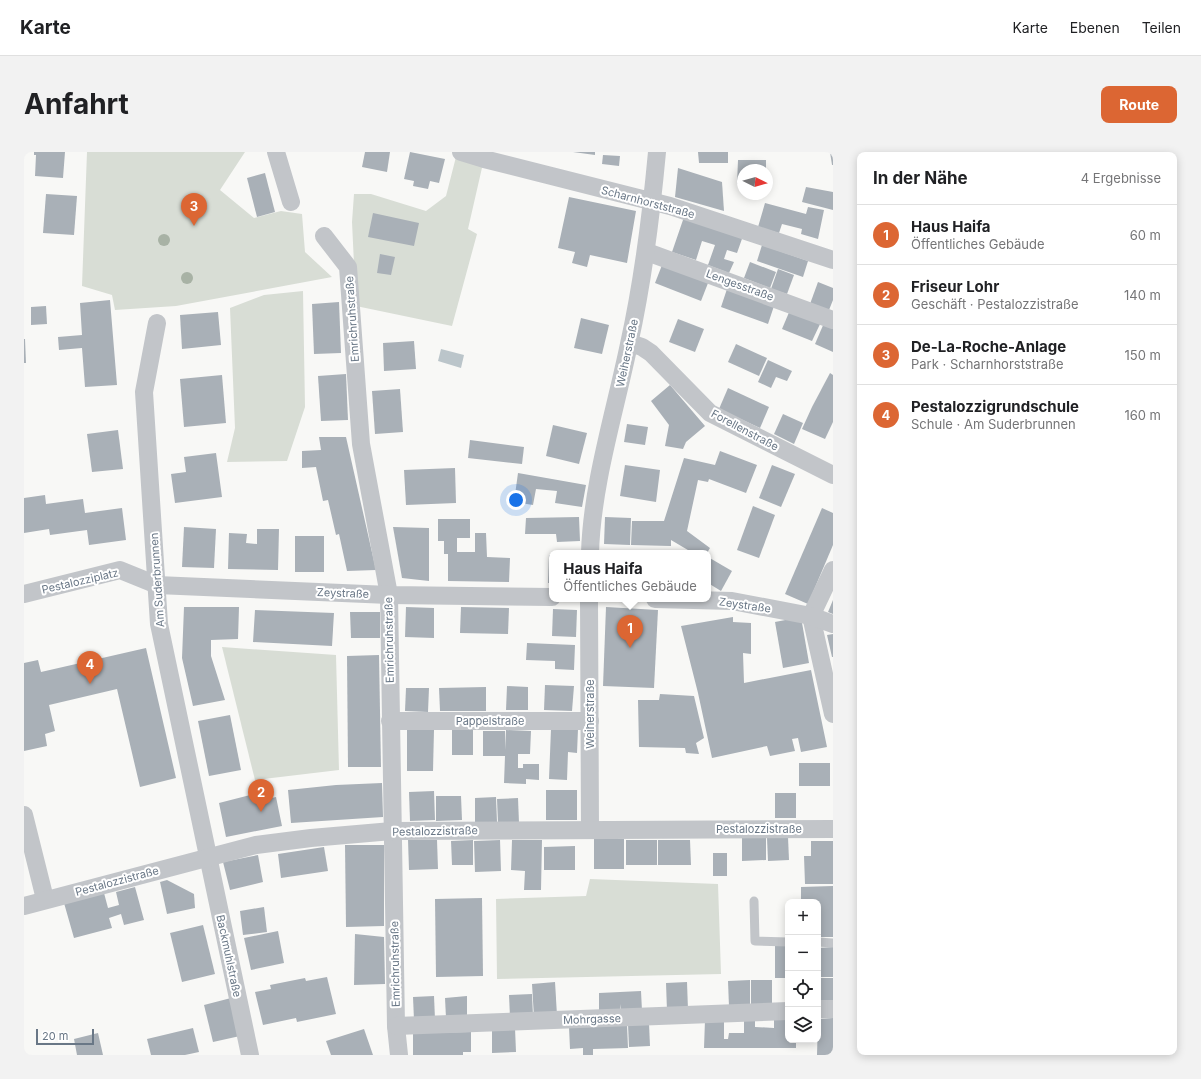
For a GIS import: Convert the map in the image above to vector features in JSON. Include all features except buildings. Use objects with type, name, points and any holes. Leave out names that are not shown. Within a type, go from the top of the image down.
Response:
[{"type":"street","points":[[276,152],[291,202]]},
{"type":"street","name":"Scharnhorststraße","points":[[461,152],[484,160],[670,206],[833,260]]},
{"type":"street","name":"Weiherstraße","points":[[590,550],[597,491],[630,343],[647,252],[653,202],[656,152]]},
{"type":"street","name":"Emrichruhstraße","points":[[324,236],[348,267],[361,444],[389,595],[392,831],[396,1026],[398,1055]]},
{"type":"street","name":"Lengesstraße","points":[[647,252],[833,320]]},
{"type":"street","name":"Am Suderbrunnen","points":[[157,323],[144,392],[159,624],[208,857]]},
{"type":"street","name":"Forellenstraße","points":[[630,343],[642,347],[651,353],[710,413],[833,475]]},
{"type":"street","name":"Pestalozziplatz","points":[[24,594],[120,570],[157,585]]},
{"type":"street","points":[[833,570],[811,616],[833,714]]},
{"type":"street","name":"Zeystraße","points":[[157,585],[389,595],[549,597]]},
{"type":"street","name":"Zeystraße","points":[[711,601],[732,602],[811,616],[833,624]]},
{"type":"street","name":"Weiherstraße","points":[[590,602],[590,829]]},
{"type":"street","name":"Pappelstraße","points":[[390,721],[590,721]]},
{"type":"street","points":[[24,816],[45,900]]},
{"type":"street","name":"Pestalozzistraße","points":[[24,906],[256,845],[392,831],[833,829]]},
{"type":"street","name":"Backmuhlstraße","points":[[208,857],[250,1055]]},
{"type":"street","points":[[821,1010],[833,1009]]},
{"type":"street","name":"Mohrgasse","points":[[396,1026],[785,1011]]},
{"type":"lane","points":[[754,901],[755,941],[785,942]]},
{"type":"lane","points":[[821,942],[833,943]]},
{"type":"shaded area","points":[[87,152],[245,152],[220,190],[254,218],[281,211],[302,214],[305,252],[332,277],[176,306],[115,310],[112,295],[82,286]]},
{"type":"shaded area","points":[[457,153],[484,159],[468,229],[477,234],[452,326],[356,306],[352,222],[354,194],[371,194],[426,211],[446,196]]},
{"type":"shaded area","points":[[303,291],[305,407],[287,461],[227,462],[235,428],[230,308],[264,295]]},
{"type":"shaded area","points":[[441,349],[464,355],[461,368],[438,361]]},
{"type":"shaded area","points":[[222,647],[336,655],[339,770],[255,780]]},
{"type":"shaded area","points":[[590,879],[718,884],[721,974],[497,979],[496,899],[586,896]]},
{"type":"place","name":"De-La-Roche-Anlage","points":[[194,226]]},
{"type":"place","name":"Haus Haifa","points":[[630,648]]},
{"type":"place","name":"Pestalozzigrundschule","points":[[90,684]]},
{"type":"place","name":"Friseur Lohr","points":[[261,812]]}]
